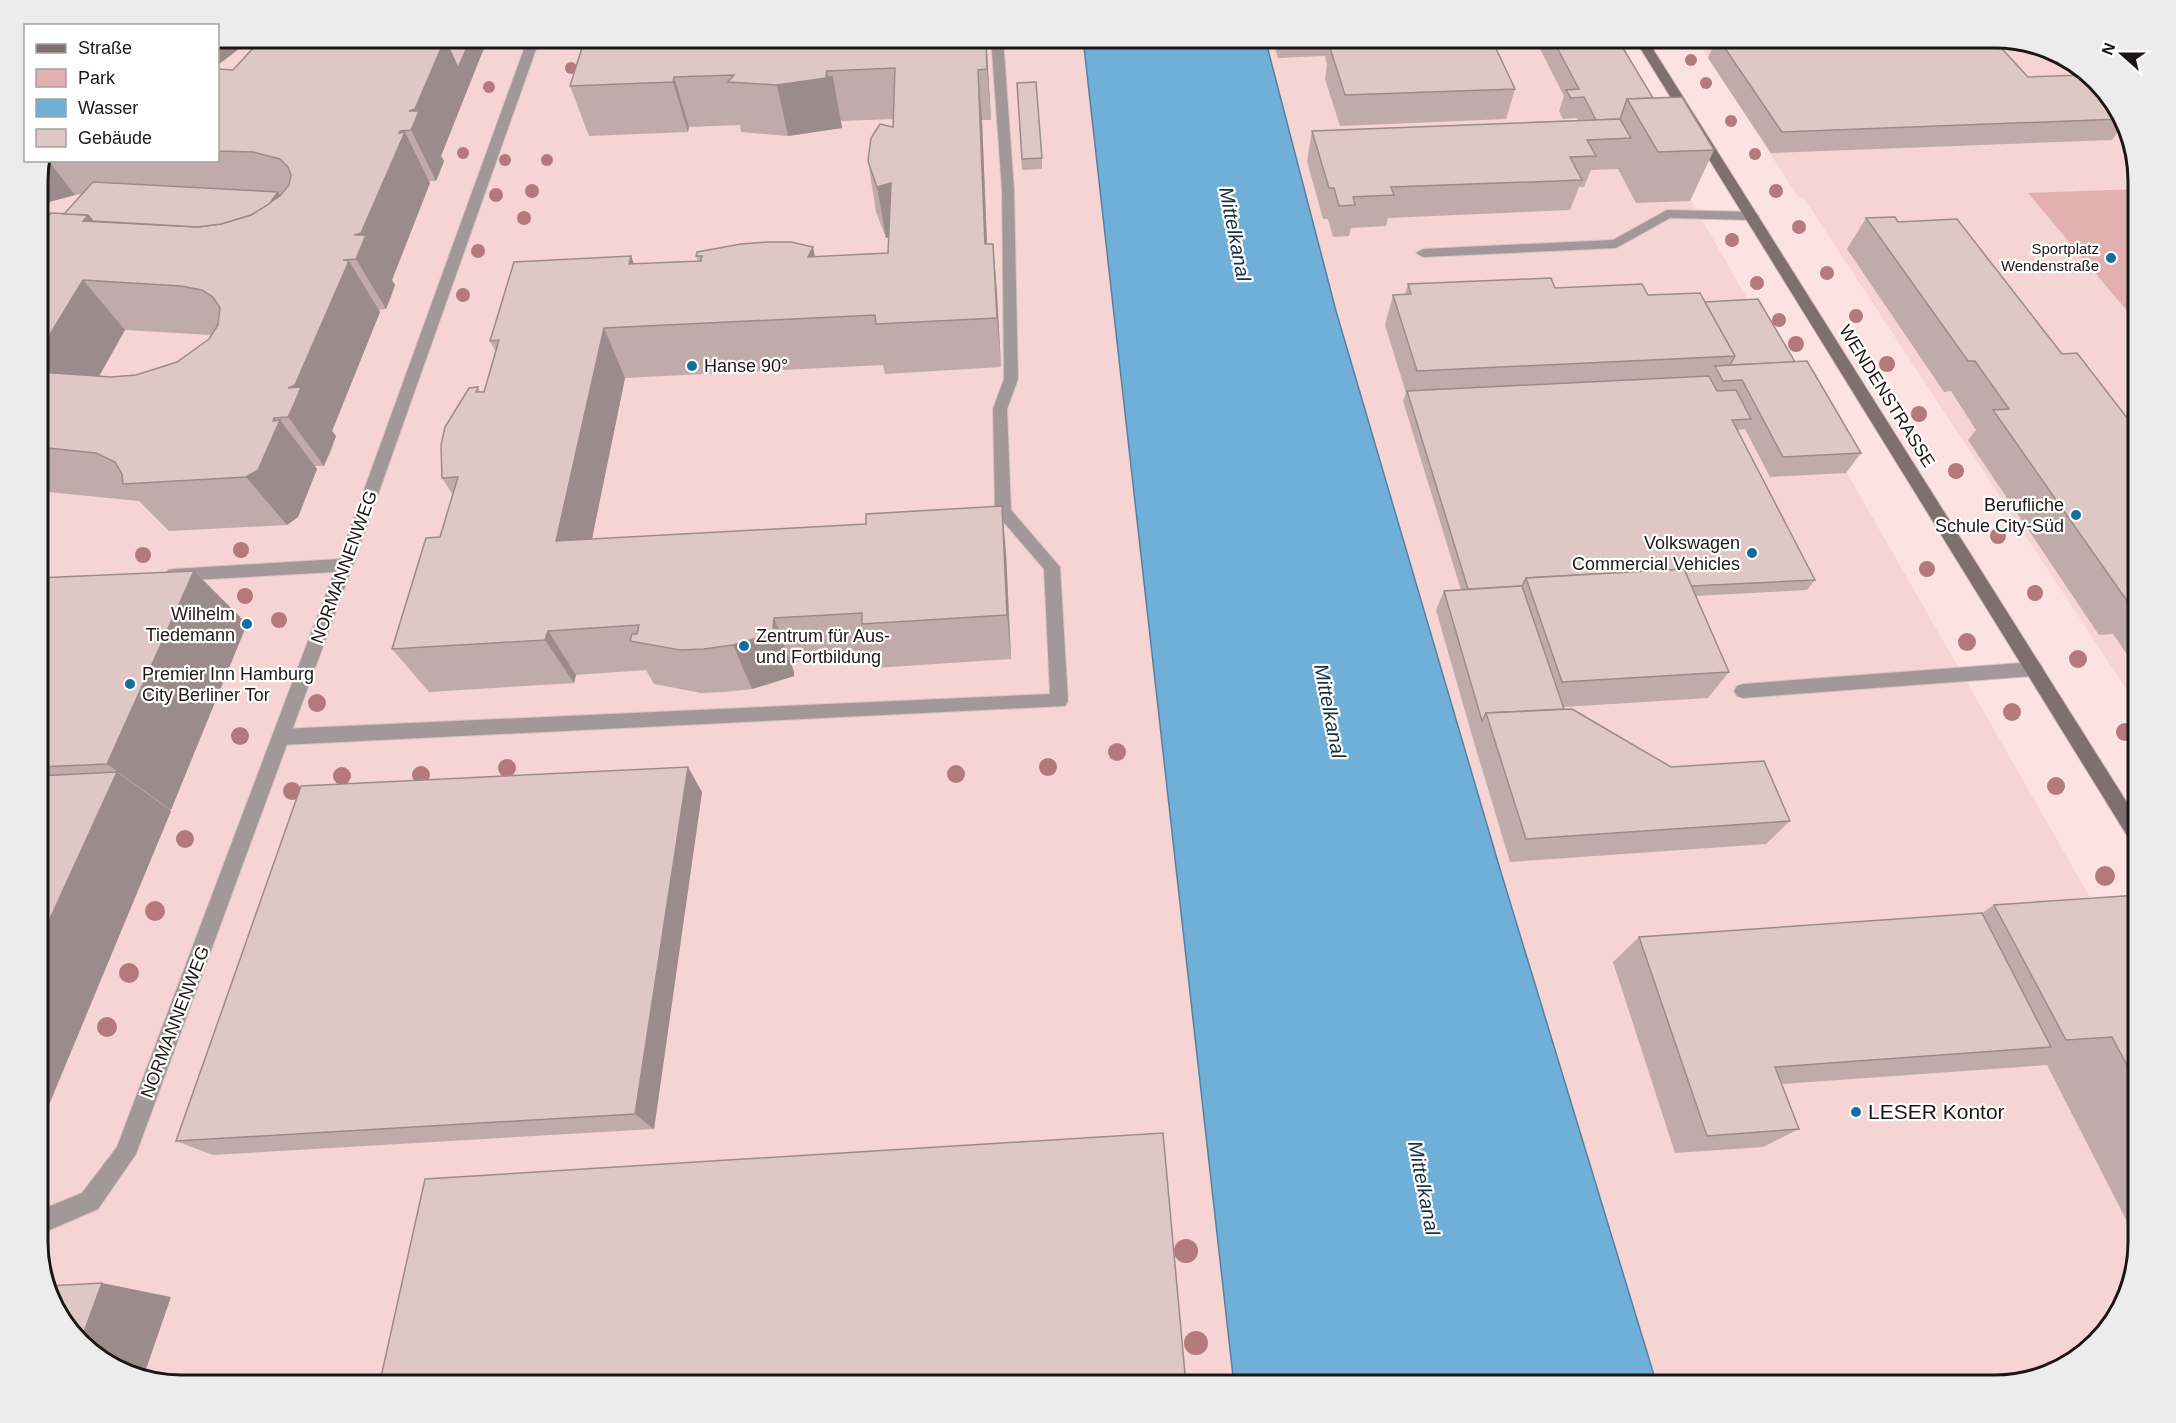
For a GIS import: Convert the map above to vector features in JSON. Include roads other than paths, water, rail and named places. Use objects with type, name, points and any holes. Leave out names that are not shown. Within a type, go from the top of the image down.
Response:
[{"type":"street","name":"NORMANNENWEG","points":[[48,1218],[90,1201],[125,1154],[345,565],[530,48]]},
{"type":"street","points":[[281,737],[1059,701],[1052,567],[1003,512],[1000,409],[1011,379],[1008,190],[998,48]]},
{"type":"street","name":"WENDENSTRASSE","points":[[1646,48],[2128,819]]},
{"type":"street","points":[[1423,254],[1616,244],[1666,214],[1752,216]]},
{"type":"street","points":[[156,576],[345,565]]},
{"type":"street","points":[[1743,691],[2034,669]]},
{"type":"water","name":"Mittelkanal","points":[[1084,48],[1268,48],[1336,311],[1500,869],[1654,1375],[1233,1375]]},
{"type":"place","name":"Sportplatz Wendenstraße","points":[[2111,258]]},
{"type":"place","name":"Hanse 90°","points":[[692,366]]},
{"type":"place","name":"Berufliche Schule City-Süd","points":[[2076,515]]},
{"type":"place","name":"Volkswagen Commercial Vehicles","points":[[1752,553]]},
{"type":"place","name":"Wilhelm Tiedemann","points":[[247,624]]},
{"type":"place","name":"Zentrum für Aus- und Fortbildung","points":[[744,646]]},
{"type":"place","name":"Premier Inn Hamburg City Berliner Tor","points":[[130,684]]},
{"type":"place","name":"LESER Kontor","points":[[1856,1112]]}]
